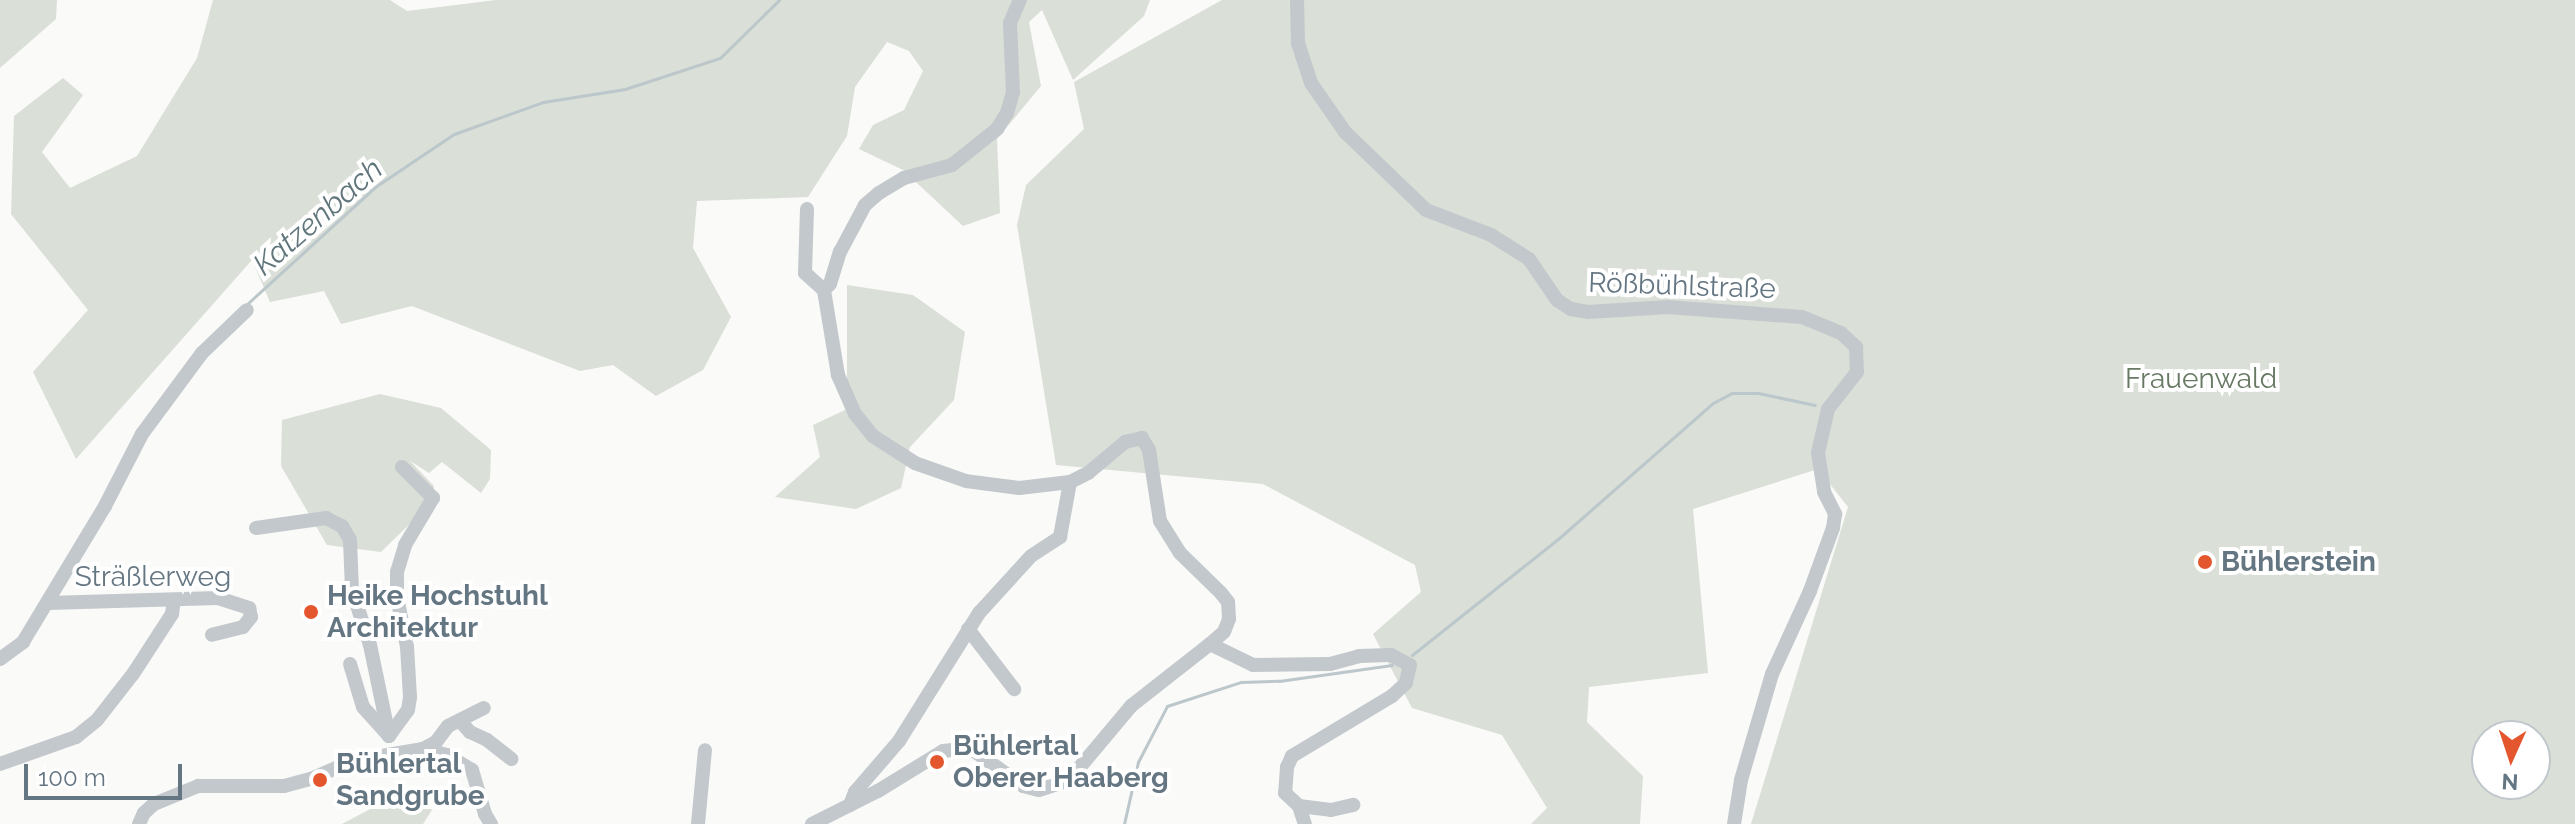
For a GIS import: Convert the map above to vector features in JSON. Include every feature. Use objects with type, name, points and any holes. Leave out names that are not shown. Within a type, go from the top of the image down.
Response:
[{"type":"street","points":[[824,290],[830,284],[840,252],[872,199],[904,178],[952,165],[997,129],[1007,113],[1013,92],[1010,23],[1020,0]]},
{"type":"street","name":"Rößbühlstraße","points":[[1297,0],[1298,43],[1311,83],[1345,132],[1426,210],[1491,235],[1529,259],[1557,300],[1588,312],[1668,307],[1745,310],[1802,317],[1841,333],[1856,347],[1857,372],[1828,409],[1818,453],[1824,492],[1835,514],[1833,528],[1810,591],[1772,674],[1741,780],[1734,824]]},
{"type":"street","points":[[807,209],[805,273],[824,290],[843,389],[855,414],[881,442],[915,463],[966,481],[1019,488],[1070,482],[1088,473],[1125,442],[1142,438],[1149,450],[1160,521],[1180,553],[1228,602],[1229,619],[1224,632],[1131,706],[1069,780],[1039,790],[1023,786],[970,748],[943,751],[812,824]]},
{"type":"street","points":[[0,659],[23,642],[48,603],[105,506],[142,434],[202,353],[247,310]]},
{"type":"street","points":[[389,736],[408,710],[410,697],[407,647],[397,597],[397,572],[405,545],[433,498],[402,467]]},
{"type":"street","points":[[850,805],[855,792],[905,732],[968,629],[1012,574],[1031,556],[1060,537],[1070,482]]},
{"type":"street","points":[[256,528],[326,518],[342,526],[350,540],[352,590],[373,657],[393,752]]},
{"type":"street","name":"Sträßlerweg","points":[[48,603],[218,598],[249,608],[251,617],[243,627],[212,635]]},
{"type":"street","points":[[0,764],[65,742],[97,720],[133,674],[172,614],[174,600]]},
{"type":"street","points":[[968,629],[1014,689]]},
{"type":"street","points":[[1210,644],[1253,665],[1330,664],[1359,656],[1391,655],[1410,665],[1406,683],[1392,696],[1292,756],[1287,767],[1285,793],[1299,806],[1305,824]]},
{"type":"street","points":[[350,664],[363,707],[389,736]]},
{"type":"street","points":[[423,749],[436,742],[448,726],[484,708]]},
{"type":"street","points":[[460,721],[470,732],[487,740],[511,759]]},
{"type":"street","points":[[139,824],[144,813],[154,804],[198,786],[284,786],[311,779],[352,761],[423,749],[447,755],[472,770],[491,824]]},
{"type":"street","points":[[698,824],[705,750]]},
{"type":"street","points":[[1299,806],[1331,810],[1353,805]]},
{"type":"green space","points":[[0,0],[57,0],[56,19],[0,68]]},
{"type":"green space","points":[[213,0],[390,0],[407,11],[496,0],[1150,0],[1144,16],[1073,80],[1042,10],[1029,22],[1041,86],[997,139],[1000,213],[963,226],[903,170],[859,149],[873,125],[904,110],[923,71],[909,51],[887,42],[855,87],[847,136],[808,197],[697,201],[693,248],[731,317],[703,370],[656,396],[613,365],[580,371],[412,306],[341,324],[324,291],[270,302],[252,260],[76,459],[33,372],[88,310],[11,214],[14,116],[63,78],[83,95],[42,152],[70,188],[137,156],[197,58]]},
{"type":"green space","name":"Frauenwald","points":[[1222,0],[2575,0],[2575,824],[1751,824],[1848,507],[1818,469],[1693,509],[1708,673],[1589,687],[1587,722],[1643,776],[1640,824],[1531,824],[1547,808],[1502,735],[1412,708],[1373,634],[1421,592],[1415,565],[1263,484],[1056,465],[1017,225],[1026,185],[1084,129],[1074,82]]},
{"type":"green space","points":[[847,285],[913,295],[965,332],[954,400],[910,447],[901,488],[856,509],[775,497],[820,457],[813,425],[847,409]]},
{"type":"green space","points":[[380,394],[441,408],[491,450],[490,479],[481,493],[442,462],[429,473],[410,461],[434,486],[429,505],[381,552],[327,545],[281,466],[282,420]]},
{"type":"green space","points":[[408,789],[432,810],[423,824],[342,824]]},
{"type":"waterway","name":"Katzenbach","points":[[247,304],[375,187],[454,134],[543,102],[625,89],[720,58],[779,0]]},
{"type":"waterway","points":[[1412,655],[1558,539],[1713,403],[1732,393],[1758,393],[1815,405]]},
{"type":"waterway","points":[[1124,824],[1138,762],[1167,706],[1241,682],[1279,681],[1392,665]]},
{"type":"place","name":"Bühlerstein","points":[[2205,562]]},
{"type":"place","name":"Heike Hochstuhl Architektur","points":[[311,612]]},
{"type":"place","name":"Bühlertal Oberer Haaberg","points":[[937,762]]},
{"type":"place","name":"Bühlertal Sandgrube","points":[[320,780]]}]
